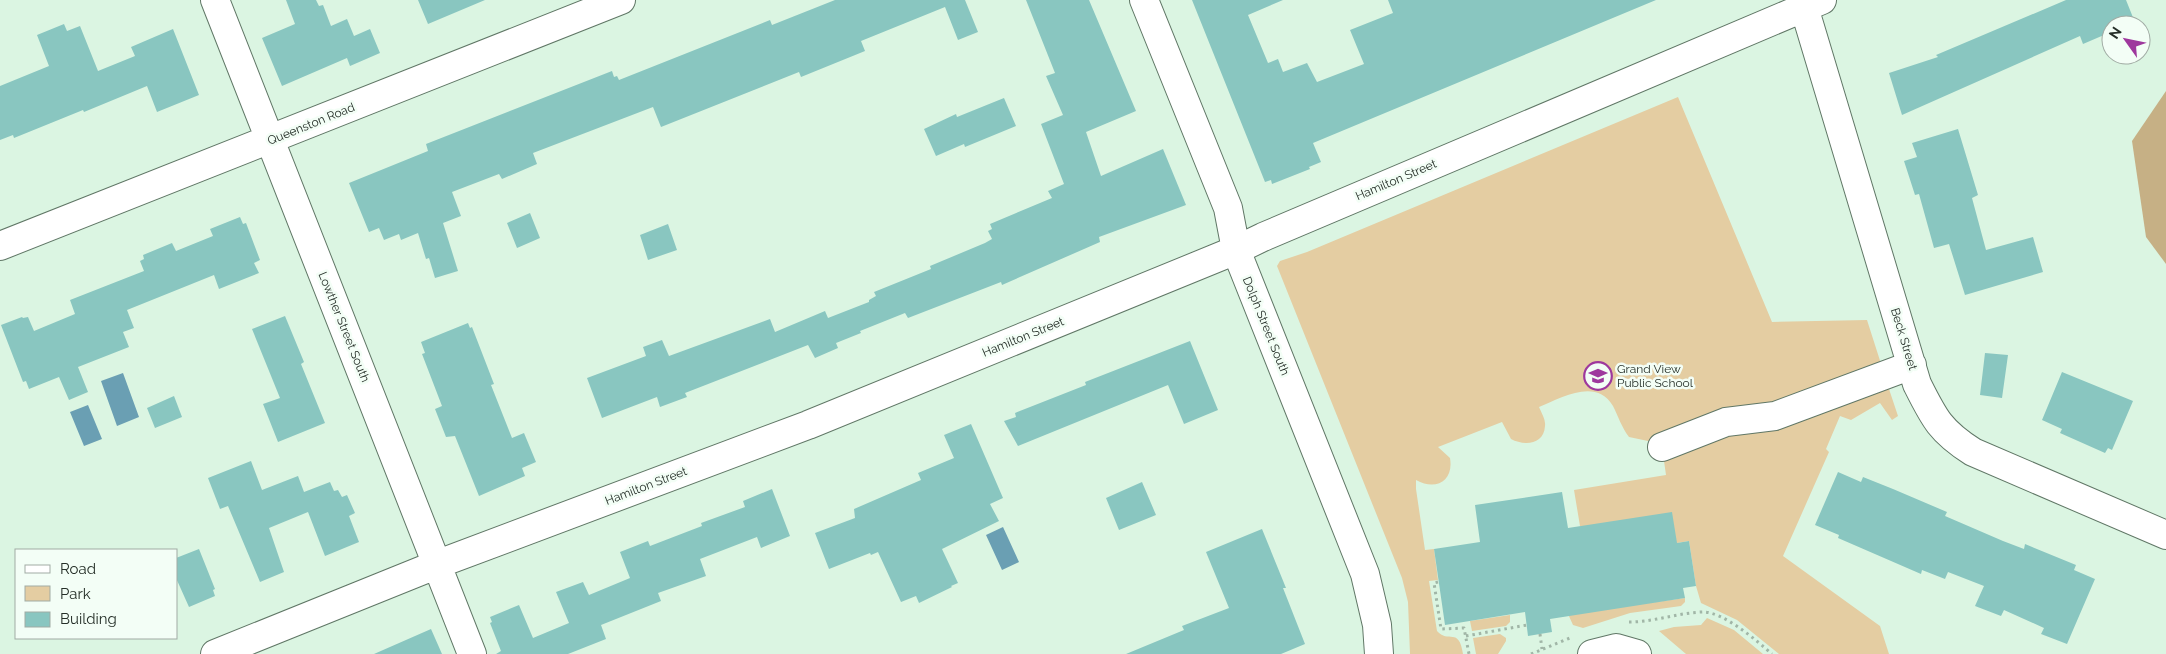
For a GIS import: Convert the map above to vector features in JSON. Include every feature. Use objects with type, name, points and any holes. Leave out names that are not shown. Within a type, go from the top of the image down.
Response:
[{"type":"street","name":"Lowther Street South","points":[[215,0],[472,654]]},
{"type":"street","name":"Queenston Road","points":[[0,246],[621,0]]},
{"type":"street","name":"Dolph Street South","points":[[1144,0],[1228,208],[1236,250],[1365,574],[1377,625],[1379,654]]},
{"type":"street","name":"Hamilton Street","points":[[215,654],[438,564],[808,425],[1236,250],[1813,4]]},
{"type":"street","name":"Beck Street","points":[[1813,4],[1917,384],[1933,415],[1950,437],[1972,452],[2166,535]]},
{"type":"street","points":[[1662,447],[1726,422],[1775,416],[1912,366]]},
{"type":"street","points":[[1592,654],[1616,648],[1637,654]]},
{"type":"path","points":[[1438,582],[1434,582],[1441,629],[1464,628],[1469,654]]},
{"type":"path","points":[[1704,612],[1732,623],[1772,654]]},
{"type":"path","points":[[1466,636],[1527,626]]},
{"type":"path","points":[[1540,634],[1542,649]]},
{"type":"green space","name":"Grand View Public School","points":[[1678,97],[1772,322],[1867,320],[1883,370],[1648,441],[1629,437],[1613,406],[1606,397],[1588,391],[1578,392],[1539,407],[1545,424],[1544,432],[1541,437],[1532,442],[1522,443],[1511,439],[1502,422],[1438,447],[1450,458],[1451,466],[1449,473],[1442,482],[1437,484],[1423,483],[1416,480],[1416,489],[1425,550],[1434,549],[1438,580],[1429,581],[1437,631],[1441,635],[1459,640],[1463,654],[1410,654],[1408,602],[1402,578],[1277,266],[1280,261],[1307,252]]},
{"type":"green space","points":[[1887,383],[1898,416],[1892,420],[1880,403],[1851,420],[1840,416],[1826,449],[1829,452],[1783,556],[1880,626],[1889,654],[1779,654],[1737,620],[1701,603],[1696,586],[1689,541],[1677,543],[1580,526],[1574,490],[1666,475],[1663,454]]},
{"type":"green space","points":[[1685,598],[1685,602],[1681,606],[1630,613],[1583,628],[1573,625],[1568,614]]},
{"type":"green space","points":[[1510,615],[1510,622],[1506,626],[1472,631],[1470,621]]},
{"type":"green space","points":[[1707,618],[1734,630],[1763,654],[1686,654],[1659,631],[1674,627],[1701,625]]},
{"type":"green space","points":[[1500,634],[1506,638],[1506,641],[1498,654],[1476,654],[1473,638]]},
{"type":"shaded area","points":[[2166,91],[2166,264],[2146,237],[2132,141]]},
{"type":"water","points":[[123,373],[139,417],[117,426],[101,381]]},
{"type":"water","points":[[88,405],[102,439],[84,446],[70,412]]},
{"type":"water","points":[[1003,527],[1019,562],[1002,570],[986,535]]},
{"type":"building","points":[[286,0],[316,0],[319,6],[323,5],[331,26],[347,19],[354,36],[370,29],[380,53],[350,66],[347,58],[282,86],[262,38],[295,24]]},
{"type":"building","points":[[418,0],[485,0],[428,24]]},
{"type":"building","points":[[835,0],[965,0],[978,32],[958,40],[945,7],[861,41],[865,51],[801,77],[799,72],[661,127],[653,107],[533,153],[537,164],[502,179],[499,174],[452,192],[461,216],[443,223],[458,271],[435,278],[429,258],[426,259],[418,233],[401,240],[399,234],[384,240],[379,228],[369,232],[349,183],[428,151],[426,144],[612,71],[614,77],[617,76],[619,80],[770,20],[772,25]]},
{"type":"building","points":[[1026,0],[1089,0],[1136,111],[1086,132],[1101,176],[1163,149],[1186,205],[1099,237],[1100,242],[1002,285],[1001,282],[908,318],[905,313],[860,331],[861,333],[836,343],[838,348],[815,358],[808,345],[685,393],[687,397],[660,407],[657,397],[602,418],[587,378],[646,356],[643,347],[662,340],[669,356],[770,319],[775,332],[825,311],[828,318],[869,302],[869,300],[876,296],[874,292],[931,269],[930,266],[985,243],[992,239],[988,231],[992,229],[990,224],[1052,198],[1048,191],[1064,184],[1041,124],[1063,115],[1046,76],[1055,73]]},
{"type":"building","points":[[1192,0],[1283,0],[1248,15],[1268,63],[1278,59],[1283,72],[1307,63],[1317,82],[1364,64],[1350,30],[1393,13],[1388,0],[1656,0],[1313,143],[1321,162],[1309,167],[1310,169],[1272,184],[1271,180],[1265,182]]},
{"type":"building","points":[[2066,0],[2126,0],[2132,15],[2101,15],[2101,36],[2083,44],[2080,36],[1902,115],[1889,73],[1938,57],[1936,55]]},
{"type":"building","points":[[64,24],[67,31],[80,26],[98,71],[135,56],[131,47],[173,29],[199,95],[157,112],[147,86],[14,138],[13,135],[0,140],[0,86],[49,66],[37,35]]},
{"type":"building","points":[[1004,98],[1016,126],[965,147],[964,144],[936,156],[924,129],[956,114],[957,117]]},
{"type":"building","points":[[1958,129],[1978,195],[1972,198],[1986,250],[2033,237],[2043,272],[1965,295],[1949,244],[1934,248],[1919,194],[1915,195],[1904,161],[1917,157],[1912,143]]},
{"type":"building","points":[[530,213],[540,238],[517,248],[507,223]]},
{"type":"building","points":[[240,217],[243,224],[246,223],[260,260],[254,263],[259,273],[219,289],[214,275],[127,310],[134,328],[123,332],[129,347],[78,367],[88,392],[69,400],[59,377],[29,389],[26,381],[23,382],[1,325],[22,317],[28,317],[34,331],[75,314],[70,300],[144,271],[140,261],[144,259],[143,255],[172,243],[176,251],[213,236],[210,229]]},
{"type":"building","points":[[668,224],[677,250],[648,260],[640,235]]},
{"type":"building","points":[[285,316],[304,362],[301,364],[325,423],[278,442],[263,404],[280,398],[252,329]]},
{"type":"building","points":[[468,323],[470,328],[472,327],[494,384],[491,385],[512,438],[524,433],[536,462],[522,468],[525,476],[479,496],[455,436],[446,437],[435,409],[442,406],[422,354],[425,353],[421,342]]},
{"type":"building","points":[[1190,341],[1218,410],[1184,424],[1168,385],[1018,446],[1004,421],[1016,417],[1015,413],[1086,385],[1085,382]]},
{"type":"building","points":[[1985,353],[2008,355],[2002,398],[1980,395]]},
{"type":"building","points":[[2062,372],[2133,401],[2112,450],[2108,448],[2105,453],[2060,433],[2062,429],[2042,420]]},
{"type":"building","points":[[174,396],[182,417],[155,428],[147,408]]},
{"type":"building","points":[[971,424],[1003,498],[990,504],[999,521],[942,549],[958,583],[919,603],[916,596],[901,602],[878,552],[871,555],[870,553],[829,569],[815,533],[855,518],[854,509],[921,480],[918,473],[954,458],[944,435]]},
{"type":"building","points":[[251,461],[262,490],[298,476],[304,492],[330,482],[334,491],[338,490],[342,497],[347,495],[355,513],[349,516],[359,542],[325,556],[308,512],[269,528],[284,572],[260,582],[228,506],[220,509],[208,478]]},
{"type":"building","points":[[1838,472],[1861,482],[1863,477],[1947,512],[1945,516],[2003,541],[2024,549],[2025,544],[2076,565],[2074,570],[2095,579],[2067,644],[2041,634],[2044,628],[2004,610],[2001,616],[1975,606],[1984,586],[1948,572],[1945,579],[1922,570],[1921,574],[1838,538],[1839,535],[1815,525]]},
{"type":"building","points":[[1142,482],[1156,515],[1119,530],[1106,498]]},
{"type":"building","points":[[772,489],[790,536],[761,548],[757,537],[700,559],[706,576],[658,593],[661,601],[601,625],[606,639],[568,654],[496,654],[501,651],[490,623],[492,622],[490,617],[519,605],[533,638],[569,623],[556,592],[583,582],[589,595],[630,578],[620,552],[648,541],[650,546],[702,526],[701,523],[745,507],[743,501]]},
{"type":"building","points":[[1562,492],[1568,528],[1672,512],[1677,543],[1689,541],[1696,586],[1683,588],[1685,598],[1550,619],[1552,632],[1528,636],[1525,612],[1445,625],[1434,549],[1480,542],[1475,505]]},
{"type":"building","points":[[1262,529],[1286,588],[1283,588],[1305,644],[1281,654],[1126,654],[1184,630],[1182,626],[1229,608],[1206,552]]},
{"type":"building","points":[[199,549],[215,589],[213,590],[215,596],[189,607],[178,582],[178,557]]},
{"type":"building","points":[[431,629],[442,654],[374,654]]},
{"type":"place","name":"Grand View Public School","points":[[1598,376]]}]
